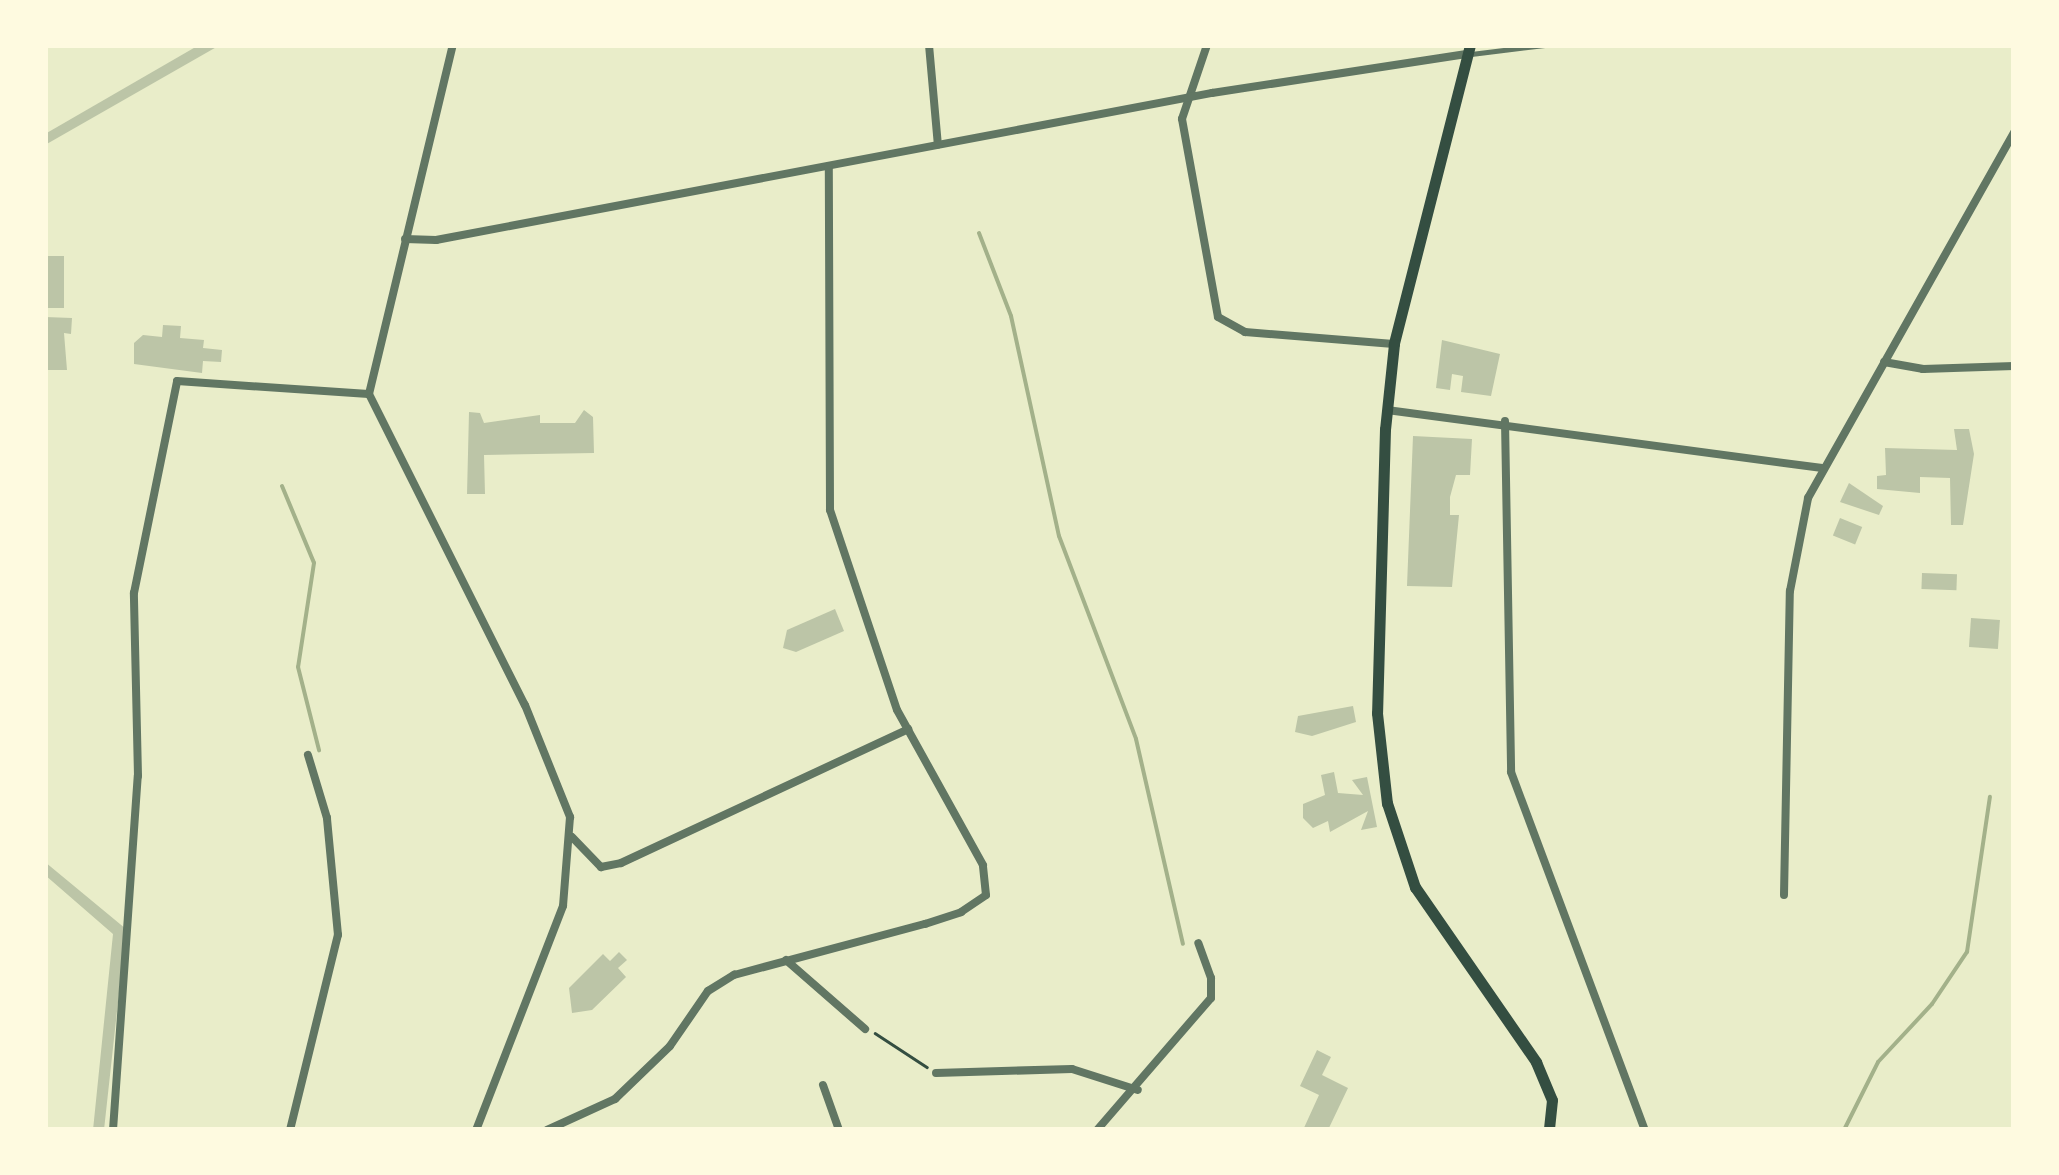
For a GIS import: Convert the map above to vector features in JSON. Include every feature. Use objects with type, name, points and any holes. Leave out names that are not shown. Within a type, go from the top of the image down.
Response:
[{"type":"main road","points":[[1469,50],[1394,344],[1386,410],[1376,643],[1390,816],[1427,912],[1547,1082],[1550,1130]]},
{"type":"street","points":[[453,45],[369,394],[525,705],[570,817],[572,837],[564,906],[476,1130]]},
{"type":"street","points":[[929,45],[938,145]]},
{"type":"street","points":[[1207,45],[1182,119],[1214,308],[1224,325],[1245,332],[1394,344]]},
{"type":"street","points":[[406,239],[436,240],[1190,97],[1469,50],[1544,45]]},
{"type":"street","points":[[1784,894],[1790,591],[1808,498],[2014,132]]},
{"type":"street","points":[[547,1130],[615,1098],[670,1046],[708,991],[772,960],[786,960],[961,912],[986,894],[982,864],[908,729],[830,510],[829,166]]},
{"type":"street","points":[[1884,362],[1924,369],[2014,366]]},
{"type":"street","points":[[114,1130],[138,776],[134,593],[177,381],[369,394]]},
{"type":"street","points":[[1386,410],[1505,421],[1824,468]]},
{"type":"street","points":[[1505,421],[1511,772],[1645,1130]]},
{"type":"street","points":[[572,837],[601,867],[622,862],[908,729]]},
{"type":"street","points":[[290,1130],[338,935],[328,818],[308,755]]},
{"type":"street","points":[[1097,1130],[1138,1090],[1211,998],[1212,978],[1198,944]]},
{"type":"street","points":[[786,960],[865,1029]]},
{"type":"street","points":[[936,1073],[1072,1069],[1138,1090]]},
{"type":"street","points":[[823,1085],[839,1130]]},
{"type":"path","points":[[865,1029],[936,1073]]},
{"type":"building","points":[[199,45],[220,45],[45,145],[45,134]]},
{"type":"building","points":[[45,256],[64,256],[64,308],[45,308]]},
{"type":"building","points":[[45,317],[72,318],[71,334],[64,333],[67,370],[45,370]]},
{"type":"building","points":[[163,325],[181,326],[180,338],[204,340],[203,348],[222,350],[221,362],[203,361],[202,373],[134,364],[134,343],[143,335],[162,337]]},
{"type":"building","points":[[1442,340],[1500,354],[1491,396],[1461,392],[1463,376],[1452,374],[1450,390],[1436,388]]},
{"type":"building","points":[[584,410],[593,417],[594,453],[484,455],[485,494],[467,494],[469,412],[480,413],[484,423],[540,415],[540,423],[575,423]]},
{"type":"building","points":[[1954,429],[1969,429],[1974,454],[1963,525],[1951,525],[1950,478],[1920,477],[1920,493],[1877,489],[1877,476],[1886,475],[1885,448],[1957,450]]},
{"type":"building","points":[[1413,436],[1472,439],[1470,475],[1456,475],[1450,497],[1450,515],[1459,515],[1452,587],[1407,586]]},
{"type":"building","points":[[1849,483],[1883,506],[1879,515],[1840,502]]},
{"type":"building","points":[[1840,518],[1862,527],[1855,545],[1833,536]]},
{"type":"building","points":[[1922,573],[1957,574],[1956,590],[1921,589]]},
{"type":"building","points":[[835,609],[844,631],[796,652],[783,648],[787,630]]},
{"type":"building","points":[[1971,618],[2000,620],[1998,649],[1969,647]]},
{"type":"building","points":[[1353,706],[1356,722],[1312,736],[1295,732],[1298,716]]},
{"type":"building","points":[[1334,772],[1338,793],[1363,795],[1352,780],[1367,777],[1377,827],[1361,830],[1368,811],[1330,832],[1328,821],[1313,828],[1303,818],[1303,804],[1325,795],[1321,775]]},
{"type":"building","points":[[45,862],[126,929],[104,1130],[93,1130],[113,934],[45,875]]},
{"type":"building","points":[[619,952],[627,960],[618,968],[626,977],[592,1010],[572,1013],[569,988],[603,954],[610,961]]},
{"type":"building","points":[[1317,1050],[1331,1057],[1322,1075],[1348,1088],[1328,1130],[1303,1130],[1319,1095],[1300,1086]]},
{"type":"waterway","points":[[979,233],[1011,316],[1059,536],[1136,739],[1183,944]]},
{"type":"waterway","points":[[282,486],[314,563],[298,667],[319,750]]},
{"type":"waterway","points":[[1844,1130],[1878,1062],[1932,1004],[1967,952],[1990,797]]}]
